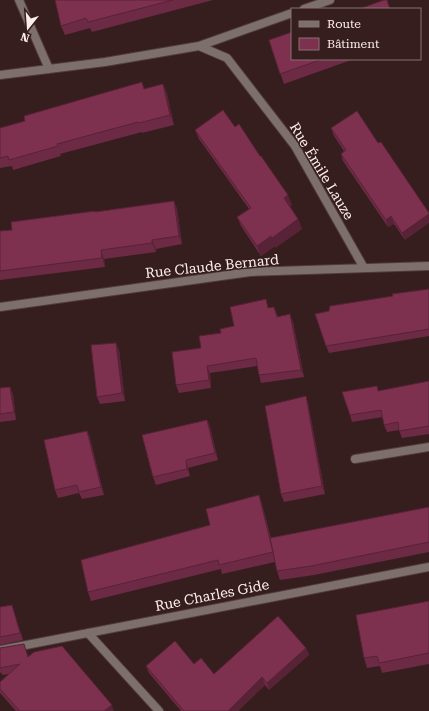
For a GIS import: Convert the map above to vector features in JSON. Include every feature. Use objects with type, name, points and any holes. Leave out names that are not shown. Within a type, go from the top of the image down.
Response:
[{"type":"street","points":[[19,0],[50,69]]},
{"type":"street","points":[[307,8],[330,0]]},
{"type":"street","points":[[0,75],[105,62],[199,46],[291,13]]},
{"type":"street","name":"Rue Émile Lauze","points":[[199,46],[227,58],[295,146],[364,268]]},
{"type":"street","name":"Rue Claude Bernard","points":[[0,307],[250,272],[429,266]]},
{"type":"street","points":[[355,459],[429,447]]},
{"type":"street","name":"Rue Charles Gide","points":[[0,650],[429,567]]},
{"type":"street","points":[[88,633],[159,711]]},
{"type":"building","points":[[55,0],[173,0],[88,22],[86,18],[61,26]]},
{"type":"building","points":[[387,0],[390,8],[362,8]]},
{"type":"building","points":[[291,32],[291,60],[320,60],[280,74],[269,40]]},
{"type":"building","points":[[142,82],[144,89],[163,84],[170,115],[57,144],[58,146],[9,160],[8,156],[0,158],[0,128],[25,121],[24,116]]},
{"type":"building","points":[[223,110],[235,127],[239,124],[288,195],[284,198],[298,219],[272,238],[271,236],[257,246],[237,217],[251,208],[195,130]]},
{"type":"building","points":[[357,111],[378,143],[381,142],[429,213],[402,233],[391,216],[386,220],[341,154],[346,150],[331,128]]},
{"type":"building","points":[[174,201],[179,236],[152,240],[152,243],[101,250],[102,258],[0,271],[0,231],[12,230],[11,222]]},
{"type":"building","points":[[429,289],[429,329],[326,346],[315,314],[329,311],[330,306],[393,296],[392,294]]},
{"type":"building","points":[[266,299],[268,308],[274,307],[277,317],[290,314],[301,370],[259,375],[256,358],[207,366],[209,380],[176,385],[172,352],[201,348],[199,336],[221,333],[220,329],[234,326],[230,307]]},
{"type":"building","points":[[116,343],[122,393],[97,397],[91,345]]},
{"type":"building","points":[[429,381],[429,426],[399,431],[398,422],[384,425],[381,410],[350,415],[342,392],[377,386],[378,391]]},
{"type":"building","points":[[10,387],[14,412],[0,414],[0,388]]},
{"type":"building","points":[[306,396],[322,486],[281,494],[265,406]]},
{"type":"building","points":[[207,420],[215,453],[186,460],[187,469],[153,477],[142,435]]},
{"type":"building","points":[[87,431],[101,487],[79,492],[77,485],[55,490],[44,440]]},
{"type":"building","points":[[259,495],[273,552],[219,565],[218,560],[88,592],[81,560],[210,525],[206,509]]},
{"type":"building","points":[[429,507],[429,542],[311,566],[277,571],[270,538]]},
{"type":"building","points":[[429,601],[429,653],[379,663],[377,656],[364,658],[356,615]]},
{"type":"building","points":[[12,605],[20,633],[0,637],[0,607]]},
{"type":"building","points":[[278,616],[306,648],[267,683],[262,677],[228,711],[184,711],[146,666],[175,641],[194,664],[201,658],[214,674]]},
{"type":"building","points":[[24,644],[28,657],[34,652],[62,646],[112,705],[104,711],[20,711],[0,689],[0,682],[20,664],[0,668],[0,648]]}]
